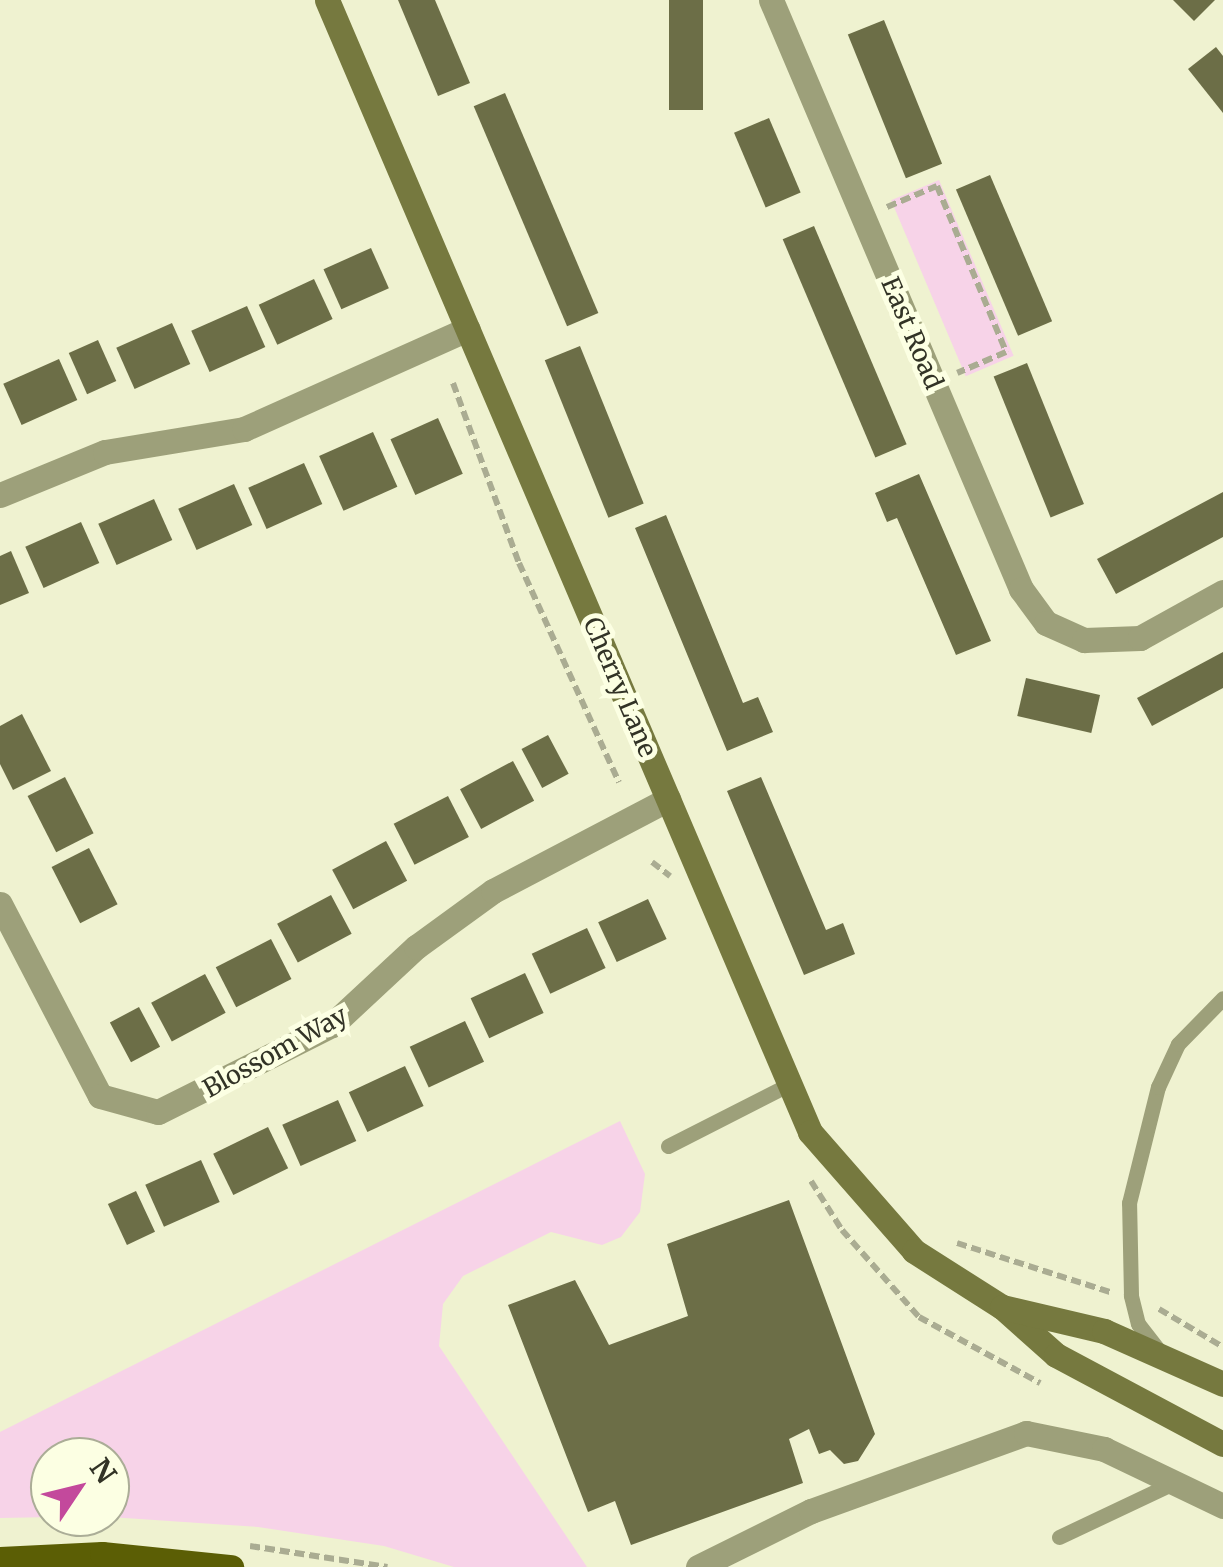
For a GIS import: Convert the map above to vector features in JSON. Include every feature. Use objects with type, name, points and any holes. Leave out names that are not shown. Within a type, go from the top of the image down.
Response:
[{"type":"main road","points":[[0,1559],[102,1554],[230,1567]]},
{"type":"street","name":"Cherry Lane","points":[[327,0],[668,799],[786,1086],[810,1132],[880,1220],[1002,1308],[1056,1356],[1223,1444]]},
{"type":"street","name":"East Road","points":[[771,0],[1021,589],[1046,623],[1084,640],[1140,638],[1223,592]]},
{"type":"street","points":[[0,495],[106,452],[244,429],[468,329]]},
{"type":"street","name":"Blossom Way","points":[[0,904],[100,1096],[158,1112],[332,1026],[416,947],[493,891],[668,799]]},
{"type":"street","name":"Cherry Lane","points":[[1002,1308],[1072,1321],[1161,1353],[1223,1384]]},
{"type":"street","points":[[698,1567],[811,1511],[1026,1433],[1104,1449],[1223,1506]]},
{"type":"lane","points":[[1161,1353],[1138,1324],[1132,1300],[1130,1203],[1149,1116],[1178,1044],[1223,998]]},
{"type":"lane","points":[[668,1146],[786,1086]]},
{"type":"lane","points":[[1059,1537],[1173,1483]]},
{"type":"path","points":[[863,218],[937,186],[1006,352],[934,383]]},
{"type":"path","points":[[453,382],[519,563],[619,782]]},
{"type":"path","points":[[949,1238],[1132,1300],[1223,1347]]},
{"type":"shaded area","points":[[939,180],[1014,356],[966,376],[891,200]]},
{"type":"shaded area","points":[[620,1121],[645,1174],[640,1212],[621,1237],[602,1245],[551,1232],[463,1276],[443,1304],[439,1346],[587,1567],[454,1567],[384,1546],[258,1527],[130,1518],[130,1437],[30,1437],[30,1517],[0,1518],[0,1432]]},
{"type":"building","points":[[398,0],[435,0],[470,83],[438,96]]},
{"type":"building","points":[[669,0],[703,0],[703,110],[669,110]]},
{"type":"building","points":[[1173,0],[1215,0],[1194,21]]},
{"type":"building","points":[[884,20],[942,164],[906,178],[848,35]]},
{"type":"building","points":[[1216,47],[1223,56],[1223,113],[1188,69]]},
{"type":"building","points":[[505,93],[598,313],[567,326],[474,106]]},
{"type":"building","points":[[769,118],[801,193],[766,207],[734,133]]},
{"type":"building","points":[[990,175],[1052,321],[1018,336],[956,189]]},
{"type":"building","points":[[814,226],[907,444],[875,457],[783,239]]},
{"type":"building","points":[[371,248],[389,288],[341,309],[323,269]]},
{"type":"building","points":[[314,279],[333,319],[277,345],[259,305]]},
{"type":"building","points":[[247,306],[265,347],[210,372],[191,331]]},
{"type":"building","points":[[172,323],[190,364],[135,389],[116,348]]},
{"type":"building","points":[[98,340],[116,381],[87,394],[69,353]]},
{"type":"building","points":[[580,346],[644,504],[608,518],[545,360]]},
{"type":"building","points":[[59,359],[77,400],[22,425],[3,384]]},
{"type":"building","points":[[1027,363],[1084,504],[1051,517],[994,376]]},
{"type":"building","points":[[438,418],[463,474],[415,495],[390,439]]},
{"type":"building","points":[[373,432],[397,487],[344,511],[319,456]]},
{"type":"building","points":[[304,463],[322,504],[267,529],[248,488]]},
{"type":"building","points":[[919,474],[991,641],[956,655],[897,518],[887,522],[875,493]]},
{"type":"building","points":[[234,484],[252,525],[197,550],[178,509]]},
{"type":"building","points":[[1223,492],[1223,537],[1116,594],[1097,559]]},
{"type":"building","points":[[154,499],[172,540],[117,565],[98,524]]},
{"type":"building","points":[[666,515],[743,703],[758,697],[773,732],[727,751],[635,528]]},
{"type":"building","points":[[81,522],[99,563],[44,588],[25,547]]},
{"type":"building","points":[[11,551],[29,593],[0,605],[0,556]]},
{"type":"building","points":[[1223,652],[1223,688],[1152,726],[1137,698]]},
{"type":"building","points":[[1026,678],[1100,695],[1091,733],[1017,716]]},
{"type":"building","points":[[22,714],[51,771],[13,790],[0,764],[0,726]]},
{"type":"building","points":[[548,735],[569,774],[542,788],[522,749]]},
{"type":"building","points":[[513,761],[534,801],[481,829],[460,789]]},
{"type":"building","points":[[65,777],[94,833],[56,852],[28,796]]},
{"type":"building","points":[[761,777],[826,930],[843,923],[855,954],[804,975],[727,791]]},
{"type":"building","points":[[448,796],[469,837],[415,865],[394,824]]},
{"type":"building","points":[[386,841],[407,881],[353,909],[332,870]]},
{"type":"building","points":[[89,848],[118,904],[80,923],[52,867]]},
{"type":"building","points":[[331,895],[352,934],[298,962],[277,924]]},
{"type":"building","points":[[648,899],[667,939],[617,962],[598,922]]},
{"type":"building","points":[[587,928],[606,968],[550,994],[532,954]]},
{"type":"building","points":[[271,939],[291,979],[236,1007],[216,967]]},
{"type":"building","points":[[525,973],[544,1013],[489,1038],[471,998]]},
{"type":"building","points":[[205,974],[226,1013],[172,1041],[151,1003]]},
{"type":"building","points":[[139,1007],[160,1047],[131,1062],[110,1022]]},
{"type":"building","points":[[465,1021],[484,1062],[429,1088],[410,1047]]},
{"type":"building","points":[[405,1066],[424,1106],[367,1132],[349,1092]]},
{"type":"building","points":[[338,1100],[356,1141],[301,1166],[282,1125]]},
{"type":"building","points":[[268,1127],[288,1168],[233,1195],[213,1154]]},
{"type":"building","points":[[201,1160],[220,1202],[164,1227],[145,1185]]},
{"type":"building","points":[[136,1191],[155,1232],[127,1245],[108,1204]]},
{"type":"building","points":[[789,1200],[875,1434],[858,1461],[844,1464],[830,1450],[819,1454],[809,1429],[789,1439],[803,1483],[631,1545],[615,1501],[588,1512],[508,1305],[575,1280],[609,1345],[688,1316],[667,1244]]}]
